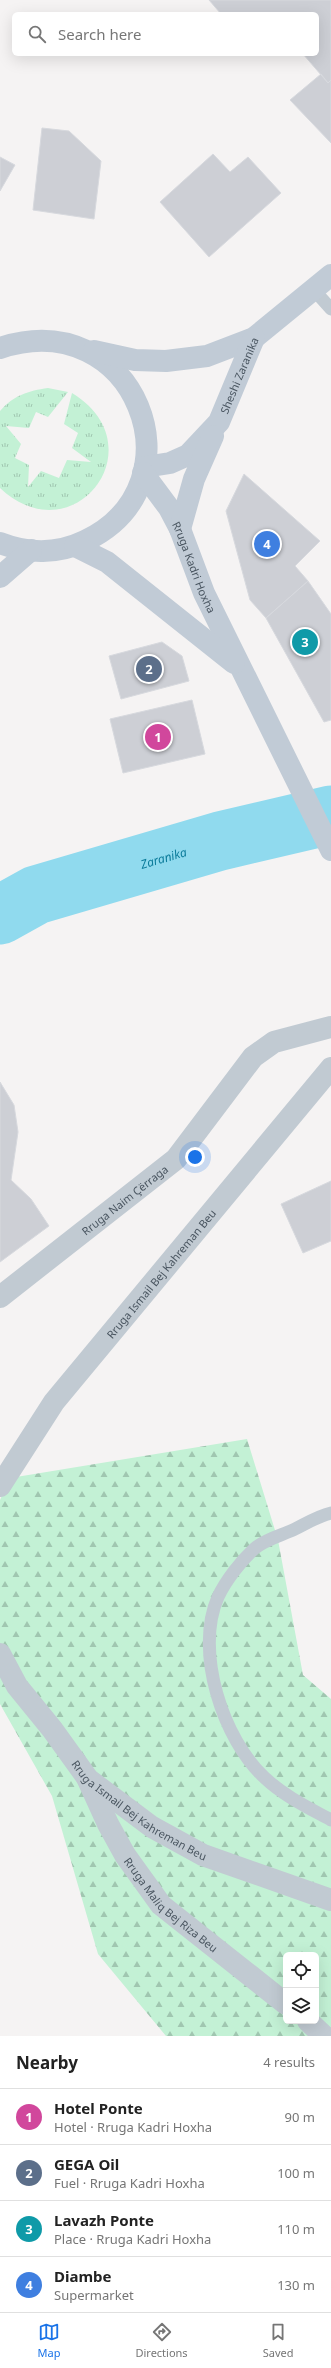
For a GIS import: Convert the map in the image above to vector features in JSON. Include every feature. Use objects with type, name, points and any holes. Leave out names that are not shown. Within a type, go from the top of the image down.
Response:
[{"type":"main road","points":[[254,338],[331,275]]},
{"type":"main road","points":[[0,334],[22,341]]},
{"type":"main road","name":"Sheshi Zaranika","points":[[0,348],[22,341],[54,340],[84,349],[135,360],[166,362],[207,356],[254,338]]},
{"type":"main road","name":"Sheshi Zaranika","points":[[144,470],[170,463],[188,454],[219,422],[254,338]]},
{"type":"main road","name":"Sheshi Zaranika","points":[[0,543],[31,550],[58,550],[74,546],[99,534],[120,516],[136,494],[144,470],[147,438],[141,410],[128,385],[108,364],[84,349]]},
{"type":"main road","points":[[180,529],[194,479],[219,422]]},
{"type":"main road","name":"Rruga Kadri Hoxha","points":[[144,470],[169,508],[180,529],[204,593],[238,666],[331,850]]},
{"type":"main road","name":"Rruga Kadri Hoxha","points":[[74,546],[107,562],[238,666]]},
{"type":"main road","points":[[0,577],[31,550]]},
{"type":"street","name":"Rruga Naim Çërraga","points":[[0,1297],[176,1159],[253,1057],[274,1042],[331,1027]]},
{"type":"street","name":"Rruga Ismail Bej Kahreman Beu","points":[[0,1486],[54,1402],[331,1068]]},
{"type":"street","name":"Rruga Ismail Bej Kahreman Beu","points":[[0,1654],[17,1686],[52,1729],[88,1779],[152,1827],[203,1855],[331,1900]]},
{"type":"street","name":"Rruga Maliq Bej Riza Beu","points":[[88,1779],[108,1824],[125,1855],[161,1905],[283,2002]]},
{"type":"street","points":[[311,2024],[324,2036]]},
{"type":"lane","points":[[314,290],[331,309]]},
{"type":"lane","points":[[331,1513],[255,1548],[235,1571],[218,1597],[210,1636],[211,1672],[221,1709],[240,1747],[265,1778],[297,1801],[331,1820]]},
{"type":"green space","points":[[48,388],[68,392],[48,417],[36,412],[29,428],[6,426],[21,444],[15,458],[29,465],[28,487],[41,471],[59,478],[67,460],[91,462],[72,448],[78,433],[64,424],[72,393],[97,415],[108,440],[107,465],[96,486],[78,502],[54,510],[28,506],[0,488],[0,411],[16,397]]},
{"type":"green space","points":[[247,1439],[278,1540],[303,1675],[331,1699],[331,2036],[166,2036],[98,1954],[52,1796],[0,1704],[0,1500],[10,1478]]},
{"type":"building","points":[[209,0],[331,0],[331,80],[328,83],[305,56],[319,56],[319,12],[219,12]]},
{"type":"building","points":[[321,74],[328,83],[331,80],[331,143],[290,100]]},
{"type":"building","points":[[42,128],[69,131],[101,161],[94,219],[33,210]]},
{"type":"building","points":[[213,154],[230,172],[248,157],[281,193],[209,257],[160,202]]},
{"type":"building","points":[[0,157],[15,165],[0,191]]},
{"type":"building","points":[[244,474],[320,541],[295,566],[308,581],[266,618],[250,600],[226,511]]},
{"type":"building","points":[[308,581],[331,614],[331,720],[324,722],[266,618]]},
{"type":"building","points":[[162,642],[182,656],[189,681],[121,699],[109,656]]},
{"type":"building","points":[[192,700],[205,754],[123,773],[110,719]]},
{"type":"building","points":[[0,1082],[14,1105],[18,1132],[11,1180],[31,1199],[49,1226],[0,1262]]},
{"type":"building","points":[[331,1181],[331,1241],[303,1253],[281,1204]]},
{"type":"waterway","name":"Zaranika","points":[[0,915],[36,895],[220,841],[331,815]]},
{"type":"place","name":"Diambe","points":[[267,544]]},
{"type":"place","name":"Lavazh Ponte","points":[[305,642]]},
{"type":"place","name":"GEGA Oil","points":[[149,669]]},
{"type":"place","name":"Hotel Ponte","points":[[158,737]]}]
